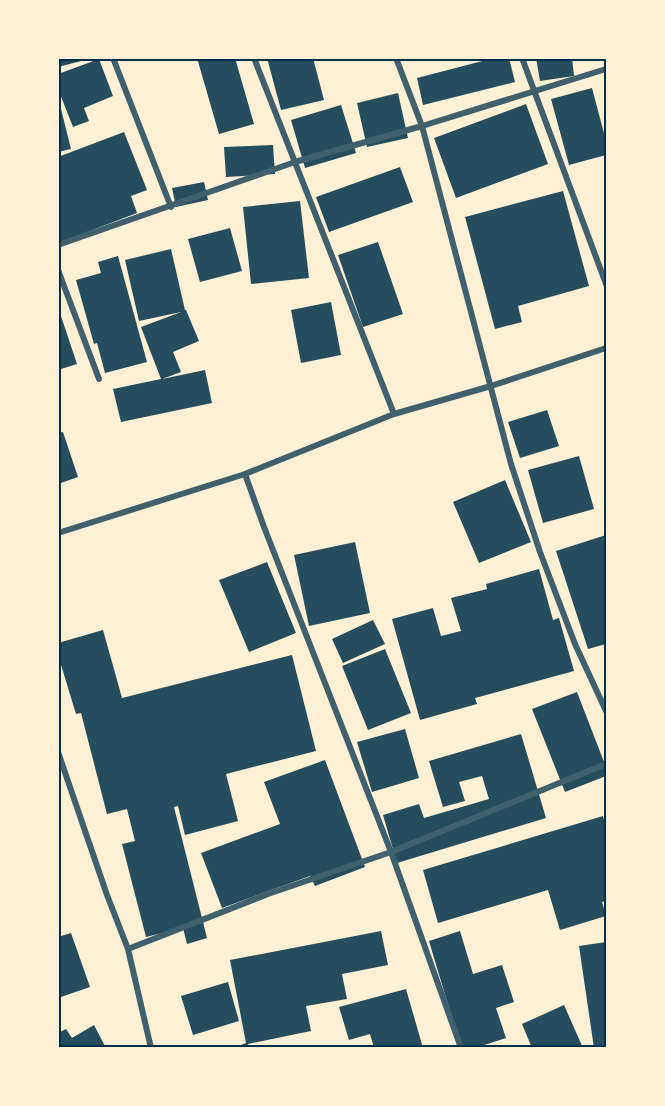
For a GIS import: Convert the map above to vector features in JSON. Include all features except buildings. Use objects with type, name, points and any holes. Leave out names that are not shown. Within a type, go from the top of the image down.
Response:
[{"type":"street","points":[[112,58],[171,207]]},
{"type":"street","points":[[254,58],[393,414]]},
{"type":"street","points":[[396,58],[422,126],[511,464],[540,552],[576,644],[606,711]]},
{"type":"street","points":[[522,58],[606,284]]},
{"type":"street","points":[[58,245],[296,162],[606,69]]},
{"type":"street","points":[[58,270],[99,379]]},
{"type":"street","points":[[58,533],[245,474],[393,414],[491,386],[606,348]]},
{"type":"street","points":[[245,474],[391,852],[461,1047]]},
{"type":"street","points":[[58,752],[106,895],[128,949],[151,1047]]},
{"type":"street","points":[[128,949],[268,894],[391,852],[606,764]]}]
